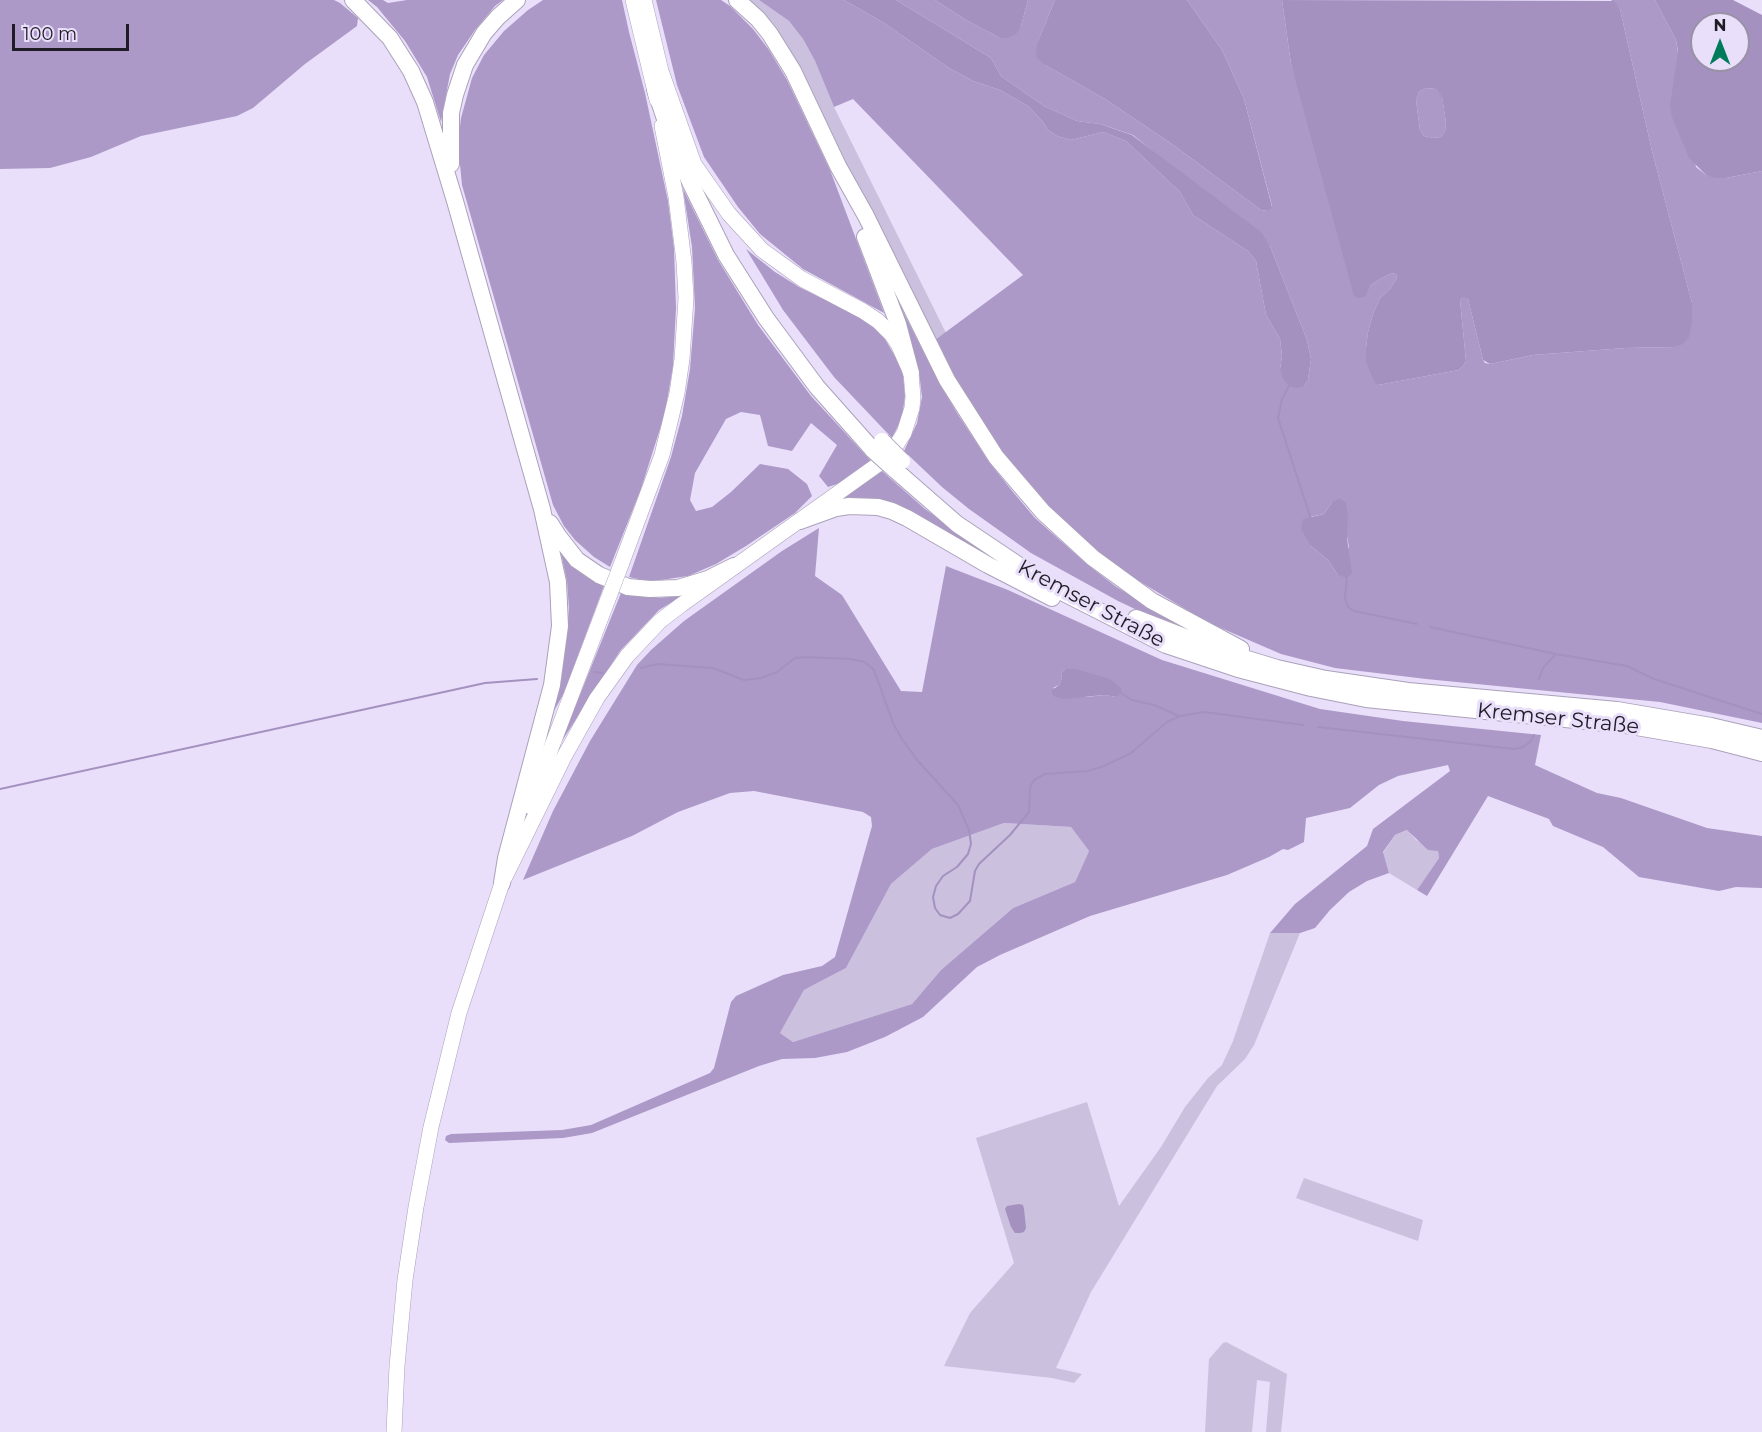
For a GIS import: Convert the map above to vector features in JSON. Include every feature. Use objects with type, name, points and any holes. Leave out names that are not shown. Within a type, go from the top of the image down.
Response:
[{"type":"highway","points":[[352,0],[378,23],[390,38],[411,71],[424,102],[455,201],[542,509],[558,582],[560,603],[558,646],[547,705],[506,858],[502,883]]},
{"type":"highway","points":[[455,201],[449,130],[458,81],[469,56],[484,33],[517,0]]},
{"type":"highway","points":[[737,0],[758,20],[780,49],[838,166],[866,216],[946,380],[978,432],[1019,486],[1069,537],[1121,580],[1190,623],[1277,668]]},
{"type":"highway","name":"Kremser Straße","points":[[655,89],[686,174],[726,255],[766,318],[818,387],[957,524],[1021,568],[1082,603],[1166,645],[1238,669],[1319,684],[1404,704],[1625,725],[1700,738],[1762,753]]},
{"type":"highway","name":"Kremser Straße","points":[[694,164],[734,246],[773,311],[877,446]]},
{"type":"highway","points":[[838,166],[898,324],[911,373]]},
{"type":"highway","name":"Kremser Straße","points":[[898,465],[981,528],[1039,567],[1074,587],[1115,608],[1187,639],[1319,684],[1617,710],[1702,724],[1762,738]]},
{"type":"highway","points":[[800,521],[836,508],[849,506],[878,507],[892,511],[1054,600],[1166,645]]},
{"type":"highway","points":[[542,509],[558,537],[578,560],[599,575],[628,587],[678,588],[708,579],[734,566]]},
{"type":"main road","points":[[394,1432],[405,1280],[416,1207],[431,1127],[459,1012],[529,805],[650,490],[677,393],[685,330],[686,298],[681,227],[655,89],[633,0]]},
{"type":"main road","points":[[502,883],[565,754],[597,698],[642,639],[660,621],[734,566],[866,475],[897,444],[904,433],[912,408],[911,373],[898,344],[878,321],[802,279],[762,250],[729,214],[694,164],[661,71],[644,0]]},
{"type":"shaded area","points":[[0,0],[334,0],[358,18],[357,26],[305,64],[253,108],[237,116],[141,136],[91,157],[50,168],[0,169]]},
{"type":"shaded area","points":[[368,0],[383,0],[388,3],[407,0],[503,0],[475,30],[458,55],[450,74],[441,122],[427,77],[405,41],[377,7]]},
{"type":"shaded area","points":[[543,0],[622,0],[668,201],[674,248],[676,308],[673,366],[665,413],[641,489],[610,567],[594,557],[575,540],[564,526],[553,505],[462,185],[458,144],[461,118],[472,78],[484,55],[504,31]]},
{"type":"shaded area","points":[[656,0],[721,0],[753,29],[769,50],[787,80],[830,170],[884,313],[803,269],[760,234],[738,207],[704,157],[677,85]]},
{"type":"shaded area","points":[[748,0],[759,0],[789,21],[803,39],[834,107],[946,333],[935,340],[800,71]]},
{"type":"shaded area","points":[[759,0],[844,0],[884,23],[949,68],[973,81],[1000,90],[1028,106],[1048,130],[1057,136],[1071,140],[1103,132],[1126,141],[1180,192],[1193,215],[1248,251],[1256,261],[1266,315],[1280,339],[1282,356],[1280,369],[1304,386],[1308,380],[1311,359],[1307,340],[1270,246],[1133,135],[1100,124],[1077,121],[1044,106],[1001,76],[991,58],[896,0],[935,0],[1000,38],[1021,26],[1028,0],[1055,0],[1038,41],[1045,65],[1105,99],[1172,144],[1261,210],[1267,211],[1272,206],[1244,99],[1222,50],[1187,0],[1282,0],[1291,64],[1364,297],[1371,285],[1380,279],[1392,273],[1396,274],[1397,278],[1380,298],[1368,332],[1366,348],[1378,385],[1459,370],[1463,366],[1466,361],[1460,300],[1463,296],[1468,299],[1485,363],[1490,364],[1533,355],[1674,347],[1692,303],[1652,151],[1620,9],[1611,0],[1655,0],[1676,40],[1696,167],[1706,175],[1726,178],[1762,171],[1762,723],[1660,702],[1335,668],[1281,654],[1207,622],[1124,572],[1097,552],[1046,504],[1002,452],[953,376],[935,340],[1023,275],[853,99],[834,107],[815,61],[803,39],[789,21]],"holes":[[[1332,502],[1348,517],[1346,531],[1349,547],[1338,575],[1328,560],[1311,546],[1310,517],[1324,514]]]},
{"type":"shaded area","points":[[844,0],[896,0],[991,58],[1001,76],[1044,106],[1077,121],[1100,124],[1132,135],[1261,232],[1270,246],[1307,340],[1311,359],[1308,380],[1304,386],[1297,388],[1289,386],[1283,378],[1280,369],[1282,356],[1280,339],[1266,315],[1256,261],[1248,251],[1193,215],[1180,192],[1126,141],[1103,132],[1071,140],[1057,136],[1048,130],[1028,106],[1000,90],[973,81],[949,68],[884,23]]},
{"type":"shaded area","points":[[935,0],[1028,0],[1021,26],[1016,34],[1008,38],[1000,38]]},
{"type":"shaded area","points":[[1055,0],[1187,0],[1222,50],[1244,99],[1272,207],[1268,211],[1261,210],[1172,144],[1105,99],[1045,65],[1037,58],[1038,41]]},
{"type":"shaded area","points":[[1282,0],[1614,1],[1620,9],[1652,151],[1692,303],[1689,337],[1683,344],[1674,347],[1533,355],[1490,364],[1483,360],[1468,299],[1463,297],[1460,300],[1466,361],[1459,370],[1378,385],[1375,383],[1366,362],[1368,332],[1380,298],[1390,289],[1397,278],[1396,274],[1392,273],[1371,285],[1365,297],[1354,296],[1291,64]],"holes":[[[1426,88],[1436,89],[1442,97],[1446,123],[1441,137],[1433,138],[1424,136],[1420,130],[1416,100],[1419,92]]]},
{"type":"shaded area","points":[[1655,0],[1733,0],[1762,15],[1762,171],[1715,178],[1706,175],[1689,158],[1672,117],[1670,106],[1678,51],[1676,40]]},
{"type":"shaded area","points":[[1426,88],[1436,89],[1442,96],[1446,123],[1441,137],[1424,136],[1420,130],[1416,100],[1419,92]]},
{"type":"shaded area","points":[[683,189],[718,260],[758,325],[811,396],[871,461],[843,482],[828,487],[819,476],[837,445],[811,423],[792,451],[768,446],[760,415],[741,412],[726,419],[695,473],[690,500],[696,511],[712,507],[760,464],[788,469],[807,484],[812,496],[795,513],[716,564],[688,576],[643,580],[629,577],[671,457],[682,416],[690,369],[695,308],[692,247]]},
{"type":"shaded area","points":[[746,249],[799,287],[853,313],[885,339],[903,374],[905,396],[902,418],[892,438],[834,377],[783,310]]},
{"type":"shaded area","points":[[898,302],[957,413],[989,462],[1035,518],[1115,586],[1185,629],[1154,618],[1118,601],[1031,553],[969,509],[904,451],[917,423],[922,397],[919,372]]},
{"type":"shaded area","points":[[882,471],[925,509],[1014,573],[910,511],[838,501]]},
{"type":"shaded area","points":[[1340,498],[1346,503],[1348,517],[1347,538],[1352,573],[1347,578],[1338,575],[1328,560],[1311,546],[1301,529],[1303,519],[1324,514],[1332,502]]},
{"type":"shaded area","points":[[819,528],[815,576],[842,595],[901,691],[922,692],[946,566],[1008,590],[1162,660],[1320,709],[1403,721],[1541,735],[1535,765],[1597,793],[1621,798],[1707,828],[1762,836],[1762,888],[1736,887],[1719,891],[1639,877],[1603,847],[1553,826],[1549,819],[1488,796],[1427,896],[1417,890],[1439,858],[1438,851],[1428,850],[1407,830],[1395,835],[1383,852],[1389,873],[1367,881],[1349,892],[1315,928],[1300,933],[1270,933],[1295,904],[1367,846],[1373,829],[1450,771],[1448,765],[1398,776],[1379,785],[1350,808],[1306,818],[1304,842],[1288,850],[1283,849],[1227,875],[1090,916],[1000,955],[977,967],[923,1017],[885,1037],[847,1052],[815,1058],[782,1059],[759,1066],[592,1133],[563,1138],[449,1143],[445,1140],[446,1136],[451,1134],[562,1130],[591,1125],[710,1073],[714,1068],[731,1002],[736,996],[783,975],[822,966],[835,957],[872,826],[871,817],[863,812],[754,791],[730,793],[678,812],[632,836],[523,880],[553,811],[590,741],[637,665],[684,621],[782,551]],"holes":[[[1065,669],[1117,697],[1104,695],[1087,697],[1053,688],[1059,685],[1062,678],[1061,673]],[[1004,823],[1071,827],[1089,851],[1075,882],[1013,908],[941,970],[912,1004],[793,1042],[780,1033],[804,990],[846,968],[891,884],[932,849]]]},
{"type":"shaded area","points":[[561,553],[572,564],[604,586],[564,693],[554,711],[569,609],[567,581]]},
{"type":"shaded area","points":[[621,593],[660,598],[684,595],[659,610],[620,651],[560,744]]},
{"type":"shaded area","points":[[1065,669],[1076,669],[1110,679],[1121,688],[1121,693],[1117,697],[1104,695],[1064,699],[1053,696],[1051,691],[1059,685],[1062,678],[1061,673]]},
{"type":"shaded area","points":[[1004,823],[1071,827],[1089,851],[1075,882],[1013,908],[941,970],[912,1004],[793,1042],[780,1033],[804,990],[846,968],[891,884],[932,849]]},
{"type":"shaded area","points":[[1408,830],[1416,840],[1438,851],[1439,858],[1417,890],[1389,873],[1383,853],[1395,835]]},
{"type":"shaded area","points":[[1270,933],[1300,933],[1254,1045],[1245,1059],[1217,1086],[1091,1292],[1056,1368],[1082,1374],[1074,1383],[1052,1378],[944,1366],[970,1313],[1014,1263],[976,1138],[1087,1102],[1119,1206],[1161,1147],[1185,1107],[1208,1078],[1222,1065],[1233,1041]]},
{"type":"shaded area","points":[[1304,1178],[1423,1220],[1418,1241],[1296,1198]]},
{"type":"shaded area","points":[[1023,1205],[1026,1228],[1024,1232],[1015,1233],[1005,1209],[1007,1206]]},
{"type":"shaded area","points":[[1226,1342],[1287,1374],[1281,1432],[1266,1432],[1270,1382],[1257,1380],[1252,1432],[1205,1432],[1209,1359]]},
{"type":"waterway","points":[[1289,386],[1282,399],[1278,418],[1311,519]]},
{"type":"waterway","points":[[1347,576],[1345,598],[1348,607],[1354,611],[1417,624]]},
{"type":"waterway","points":[[1430,627],[1556,654],[1627,666],[1654,679],[1762,714]]},
{"type":"waterway","points":[[1539,679],[1543,668],[1555,655]]},
{"type":"waterway","points":[[641,668],[657,664],[713,668],[744,680],[761,678],[777,672],[795,658],[850,659],[865,662],[874,670],[893,723],[902,739],[918,761],[958,805],[969,830],[971,844],[968,854],[957,867],[943,876],[936,886],[933,897],[935,908],[940,915],[950,918],[958,914],[970,901],[975,871],[979,864],[1010,835],[1029,812],[1030,787],[1034,780],[1045,774],[1088,771],[1104,766],[1131,753],[1167,722],[1180,716],[1204,712],[1303,725]]},
{"type":"waterway","points":[[594,672],[603,673]]},
{"type":"waterway","points":[[0,789],[485,683],[537,679]]},
{"type":"waterway","points":[[1121,693],[1132,700],[1154,705],[1179,716]]},
{"type":"waterway","points":[[1318,727],[1514,749],[1523,747],[1531,741],[1534,735]]}]
